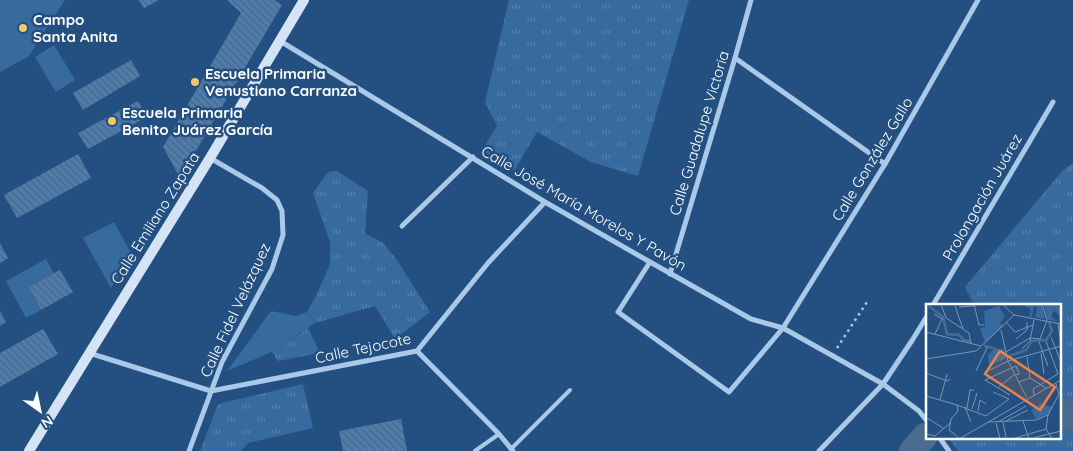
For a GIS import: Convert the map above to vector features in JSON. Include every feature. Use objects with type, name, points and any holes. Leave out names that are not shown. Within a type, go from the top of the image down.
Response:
[{"type":"main road","name":"Calle Emiliano Zapata","points":[[29,451],[210,158],[304,0]]},
{"type":"street","name":"Calle Guadalupe Victoria","points":[[670,274],[751,0]]},
{"type":"street","name":"Calle González Gallo","points":[[650,262],[618,312],[729,392],[783,328],[885,164],[978,0]]},
{"type":"street","name":"Calle José María Morelos Y Pavón","points":[[280,41],[545,202],[670,274],[751,319],[783,328],[883,384]]},
{"type":"street","points":[[735,58],[885,164]]},
{"type":"street","name":"Prolongación Juárez","points":[[934,304],[1053,102]]},
{"type":"street","name":"Calle Fidel Velázquez","points":[[189,451],[222,362],[272,269],[283,235],[282,211],[276,200],[262,188],[210,158]]},
{"type":"street","points":[[402,226],[473,158]]},
{"type":"street","name":"Calle Tejocote","points":[[211,391],[417,351],[488,263],[545,202]]},
{"type":"street","points":[[818,451],[883,384],[926,318]]},
{"type":"street","points":[[417,351],[499,434],[512,450]]},
{"type":"street","points":[[89,353],[211,391]]},
{"type":"street","points":[[883,384],[919,411],[926,420]]},
{"type":"street","points":[[940,438],[949,451]]},
{"type":"lane","points":[[512,450],[570,390]]},
{"type":"lane","points":[[476,451],[499,434]]},
{"type":"path","points":[[832,356],[867,302]]},
{"type":"green space","name":"Campo Santa Anita","points":[[0,0],[65,0],[29,56],[0,72]]},
{"type":"green space","points":[[509,0],[689,0],[638,176],[591,162],[537,132],[514,171],[482,150],[497,126],[485,102]]},
{"type":"green space","points":[[54,45],[75,80],[56,92],[35,57]]},
{"type":"green space","points":[[1073,163],[1073,451],[958,451],[949,438],[1060,438],[1060,304],[974,304],[965,287],[1063,170]]},
{"type":"green space","points":[[337,171],[368,191],[365,233],[383,243],[397,260],[430,312],[395,339],[375,306],[315,323],[307,312],[330,264],[330,242],[313,193],[328,172]]},
{"type":"green space","points":[[114,222],[132,255],[111,288],[83,238]]},
{"type":"green space","points":[[46,259],[54,274],[29,287],[41,310],[26,318],[6,281]]},
{"type":"green space","points":[[271,311],[296,316],[307,312],[315,323],[272,352],[227,371]]},
{"type":"green space","points":[[308,328],[320,353],[278,361],[272,352]]},
{"type":"green space","points":[[303,384],[313,428],[248,443],[241,451],[200,451],[218,404]]},
{"type":"building","points":[[139,0],[159,0],[144,8]]},
{"type":"building","points":[[227,0],[274,0],[282,5],[180,178],[163,147],[241,13]]},
{"type":"building","points":[[131,60],[140,76],[83,110],[73,93]]},
{"type":"building","points":[[138,101],[147,117],[88,149],[78,133]]},
{"type":"building","points":[[78,154],[91,178],[17,218],[4,195]]},
{"type":"building","points":[[0,243],[8,258],[0,263]]},
{"type":"building","points":[[60,270],[73,292],[41,310],[29,287]]},
{"type":"building","points":[[0,311],[6,322],[0,326]]},
{"type":"building","points":[[43,329],[58,354],[0,387],[0,353]]},
{"type":"building","points":[[401,419],[407,451],[343,451],[339,431]]},
{"type":"waterway","points":[[1060,411],[1073,419]]},
{"type":"waterway","points":[[912,451],[925,436]]},
{"type":"place","name":"Campo Santa Anita","points":[[23,28]]},
{"type":"place","name":"Escuela Primaria Venustiano Carranza","points":[[195,82]]},
{"type":"place","name":"Escuela Primaria Benito Juárez García","points":[[112,121]]}]
